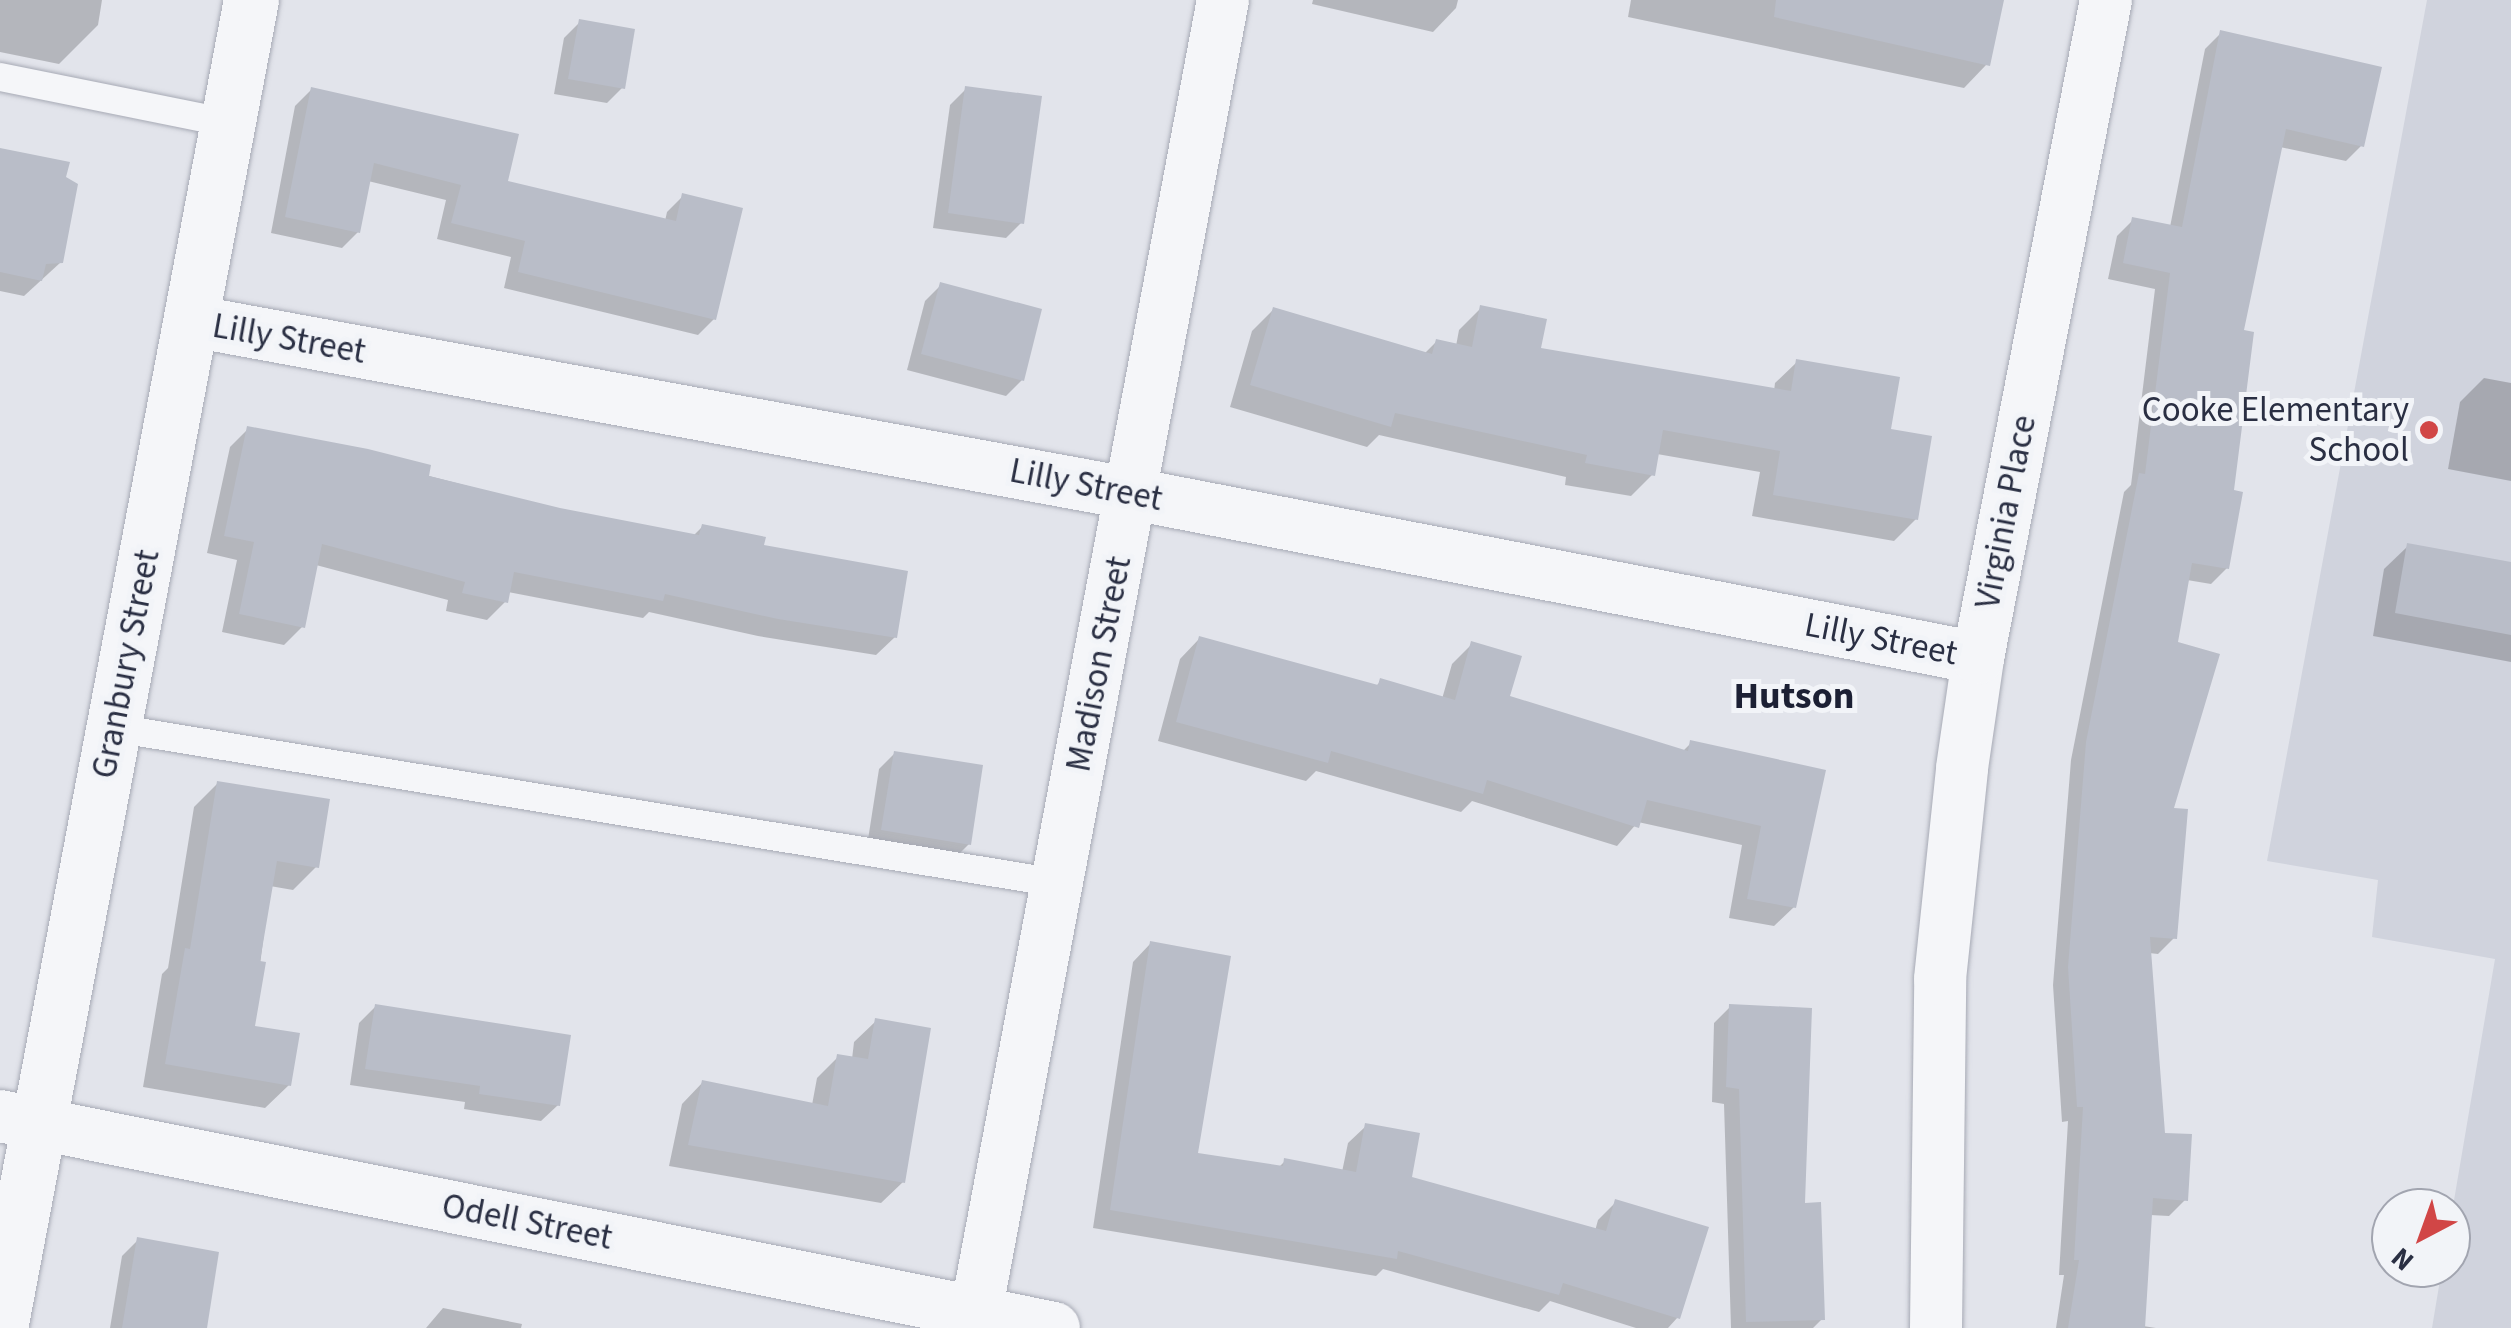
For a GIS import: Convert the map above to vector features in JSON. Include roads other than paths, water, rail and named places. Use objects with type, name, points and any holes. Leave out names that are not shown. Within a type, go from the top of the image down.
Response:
[{"type":"street","name":"Granbury Street","points":[[0,1328],[19,1120],[114,728],[251,0]]},
{"type":"street","name":"Madison Street","points":[[974,1320],[1133,494],[1223,0]]},
{"type":"street","name":"Virginia Place","points":[[1936,1328],[1940,979],[1978,658],[2106,0]]},
{"type":"street","name":"Lilly Street","points":[[192,321],[1133,494],[1978,658]]},
{"type":"street","name":"Odell Street","points":[[19,1120],[974,1320],[1054,1328]]},
{"type":"lane","points":[[0,77],[228,124]]},
{"type":"lane","points":[[114,728],[1057,883]]},
{"type":"place","name":"Cooke Elementary School","points":[[2429,430]]},
{"type":"district","name":"Hutson","points":[[1794,697]]}]
